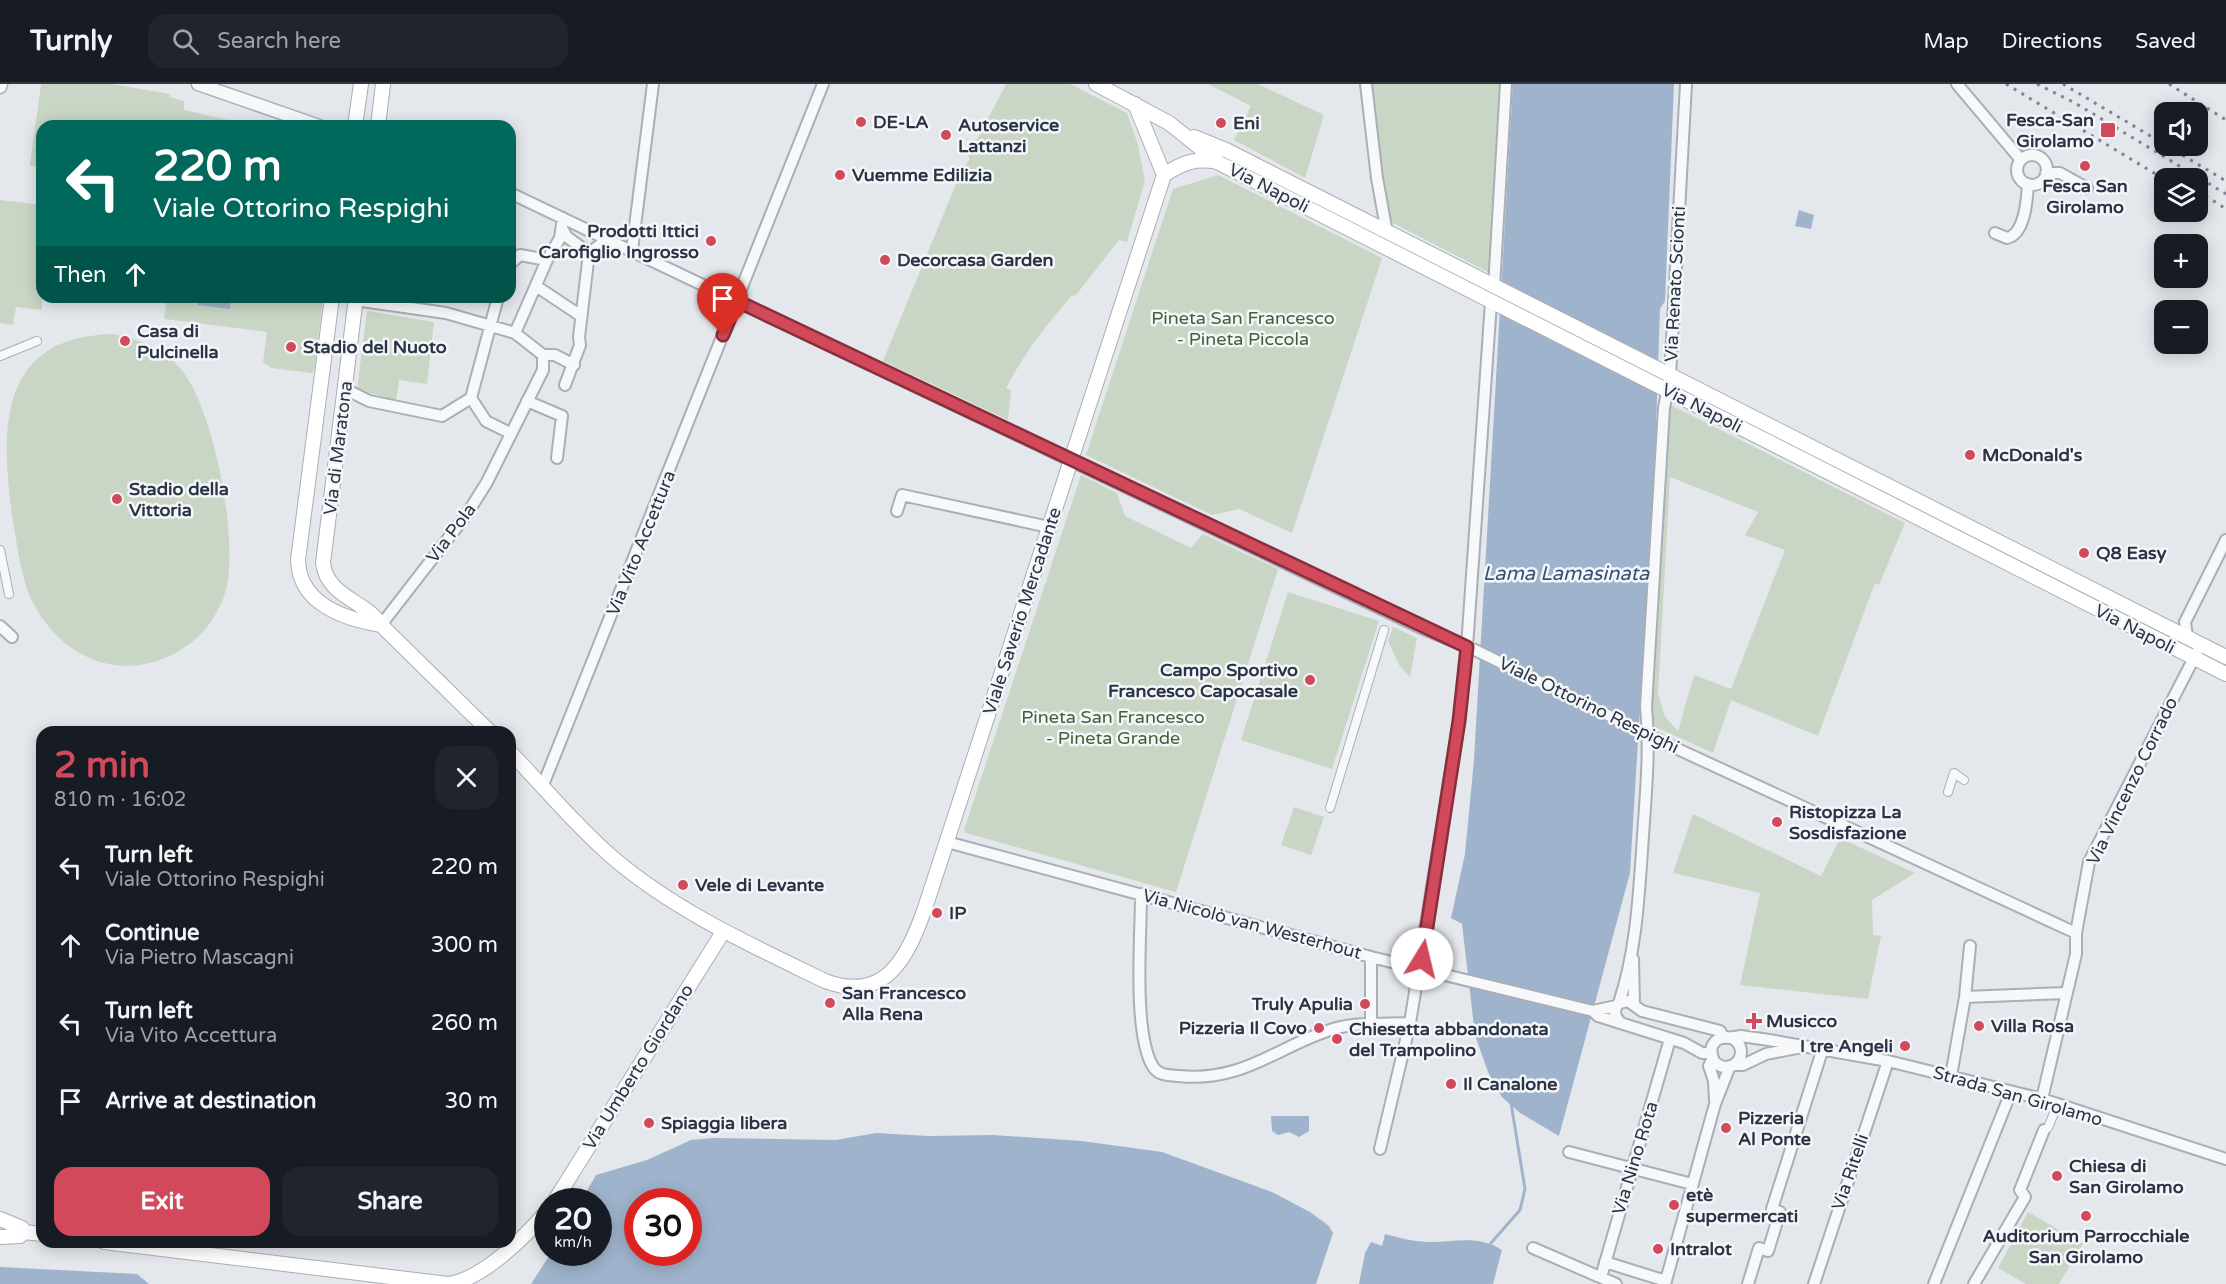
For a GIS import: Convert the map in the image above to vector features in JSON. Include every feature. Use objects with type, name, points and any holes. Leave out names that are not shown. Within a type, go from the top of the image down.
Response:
[{"type":"main road","points":[[356,120],[361,84]]},
{"type":"main road","points":[[379,120],[383,84]]},
{"type":"main road","name":"Via Napoli","points":[[1096,84],[1184,133],[1226,150],[2226,657]]},
{"type":"main road","points":[[1134,104],[1164,175],[1191,161],[1201,159],[1220,163]]},
{"type":"main road","name":"Via Napoli","points":[[1184,133],[1220,163],[2226,674]]},
{"type":"main road","name":"Viale Saverio Mercadante","points":[[516,759],[612,856],[669,898],[723,932],[825,981],[842,986],[868,985],[890,974],[901,963],[925,908],[1164,175]]},
{"type":"main road","name":"Via di Maratona","points":[[331,303],[298,560],[299,578],[311,597],[333,610],[381,625]]},
{"type":"main road","name":"Via di Maratona","points":[[356,303],[323,563],[327,580],[334,588],[374,614],[381,625]]},
{"type":"main road","points":[[320,386],[345,389]]},
{"type":"main road","points":[[381,625],[484,726]]},
{"type":"main road","name":"Via Umberto Giordano","points":[[563,1188],[723,932]]},
{"type":"main road","points":[[0,1219],[22,1228],[24,1232]]},
{"type":"main road","points":[[516,1243],[534,1224]]},
{"type":"main road","points":[[0,1237],[15,1237],[24,1232],[36,1233]]},
{"type":"main road","points":[[152,1248],[438,1284],[462,1281],[509,1248]]},
{"type":"street","points":[[198,84],[302,120]]},
{"type":"street","points":[[632,250],[653,84]]},
{"type":"street","name":"Via Vito Accettura","points":[[543,785],[823,84]]},
{"type":"street","points":[[1366,84],[1377,178],[1387,233]]},
{"type":"street","points":[[1494,287],[1506,84]]},
{"type":"street","name":"Via Renato Scionti","points":[[1633,956],[1642,862],[1646,707],[1686,84]]},
{"type":"street","points":[[1957,84],[2021,160]]},
{"type":"street","points":[[2021,160],[2031,156],[2039,158],[2045,165],[2046,173],[2041,181],[2028,184]]},
{"type":"street","points":[[1995,233],[2007,238],[2017,232],[2027,205],[2028,184],[2018,174],[2021,160]]},
{"type":"street","points":[[2046,173],[2060,173],[2087,188]]},
{"type":"street","name":"Viale Ottorino Respighi","points":[[516,197],[563,224],[608,239],[632,250],[1646,733],[2076,933]]},
{"type":"street","points":[[563,224],[567,237],[589,253]]},
{"type":"street","points":[[515,333],[563,224]]},
{"type":"street","points":[[565,385],[580,345],[581,316],[589,253],[608,239]]},
{"type":"street","points":[[516,259],[520,255],[546,260]]},
{"type":"street","points":[[536,286],[581,316]]},
{"type":"street","points":[[1380,1149],[1423,969],[1470,648],[1491,302]]},
{"type":"street","points":[[382,303],[446,313],[515,333],[543,355],[555,355],[574,365]]},
{"type":"street","points":[[345,389],[369,401],[442,416],[471,398],[496,303]]},
{"type":"street","points":[[0,356],[37,341]]},
{"type":"street","name":"Via Pola","points":[[381,625],[467,514],[487,482],[543,370],[543,355]]},
{"type":"street","points":[[471,398],[486,421],[510,433]]},
{"type":"street","points":[[527,401],[562,416],[557,458]]},
{"type":"street","points":[[897,511],[903,495],[1049,527]]},
{"type":"street","points":[[2187,637],[2185,622],[2226,540]]},
{"type":"street","points":[[0,550],[9,594]]},
{"type":"street","points":[[0,626],[12,637]]},
{"type":"street","points":[[1330,808],[1384,630]]},
{"type":"street","name":"Via Vincenzo Corrado","points":[[2042,1099],[2076,954],[2076,933],[2089,862],[2201,644]]},
{"type":"street","points":[[1948,792],[1955,772],[1964,780]]},
{"type":"street","name":"Via Nicolò van Westerhout","points":[[947,842],[1371,957],[1593,1011],[1628,1001],[1635,1006],[1720,1031],[1726,1038]]},
{"type":"street","points":[[1140,894],[1141,1023],[1151,1063],[1162,1075],[1195,1078],[1228,1074],[1260,1063],[1335,1028],[1410,1023]]},
{"type":"street","points":[[1951,1076],[1965,997],[1970,946]]},
{"type":"street","points":[[1633,956],[1636,1018],[1622,1023],[1615,1016],[1633,956]]},
{"type":"street","points":[[1371,957],[1371,1025]]},
{"type":"street","points":[[1965,997],[2066,993]]},
{"type":"street","name":"Via Nicolò van Westerhout","points":[[1593,1011],[1598,1016],[1670,1039],[1712,1056],[1718,1064],[1732,1066]]},
{"type":"street","name":"Strada San Girolamo","points":[[1726,1038],[1741,1036],[1808,1045],[1951,1076],[2042,1099],[2226,1159]]},
{"type":"street","points":[[1605,1262],[1665,1282],[1715,1104],[1732,1066],[1740,1058],[1741,1049],[1736,1041],[1726,1038],[1713,1045],[1709,1066],[1714,1081],[1715,1104]]},
{"type":"street","name":"Via Nino Rota","points":[[1601,1277],[1670,1039]]},
{"type":"street","points":[[1732,1066],[1743,1065],[1766,1054],[1808,1045]]},
{"type":"street","points":[[1748,1284],[1759,1248],[1768,1251],[1780,1212],[1772,1209],[1823,1048]]},
{"type":"street","name":"Via Ritelli","points":[[1814,1284],[1888,1061]]},
{"type":"street","points":[[1934,1284],[2011,1092]]},
{"type":"street","points":[[1974,1284],[2025,1197],[2020,1190],[2043,1130],[2048,1128],[2054,1113]]},
{"type":"street","points":[[1569,1152],[1692,1184]]},
{"type":"street","points":[[1533,1248],[1616,1284]]},
{"type":"green space","points":[[41,84],[111,84],[170,94],[169,97],[184,101],[184,110],[228,120],[36,120]]},
{"type":"green space","points":[[1006,84],[1070,84],[1127,113],[1138,145],[1145,181],[1127,242],[1119,240],[1076,295],[1071,296],[1036,340],[1013,375],[1006,388],[1011,390],[1008,420],[883,361],[956,184]]},
{"type":"green space","points":[[1208,84],[1258,84],[1324,115],[1305,178],[1234,140],[1251,106]]},
{"type":"green space","points":[[1371,84],[1502,84],[1492,274],[1389,221],[1381,179]]},
{"type":"green space","points":[[36,121],[36,166],[30,166]]},
{"type":"green space","name":"Pineta San Francesco - Pineta Piccola","points":[[1218,175],[1382,258],[1292,533],[1239,509],[1212,515],[1086,455],[1173,189]]},
{"type":"green space","points":[[0,200],[36,204],[36,303],[42,303],[42,310],[16,307],[13,325],[0,323]]},
{"type":"green space","name":"Stadio del Nuoto","points":[[166,303],[322,303],[315,368],[312,373],[271,368],[263,362],[267,332],[164,319]]},
{"type":"green space","points":[[367,311],[434,322],[427,384],[399,380],[396,401],[357,389]]},
{"type":"green space","name":"Stadio della Vittoria","points":[[113,334],[141,342],[166,355],[180,368],[192,387],[213,442],[221,475],[229,540],[226,590],[208,626],[199,636],[177,652],[154,662],[130,666],[107,664],[86,656],[66,643],[48,626],[33,603],[26,584],[15,536],[8,482],[9,419],[16,392],[28,369],[48,351],[76,339]]},
{"type":"green space","points":[[1669,404],[1905,523],[1879,585],[1875,583],[1818,736],[1731,700],[1713,753],[1653,726],[1650,717]],"holes":[[[1670,477],[1758,512],[1745,535],[1785,550],[1731,689],[1694,675],[1678,731],[1665,717],[1658,694]]]},
{"type":"green space","name":"Pineta San Francesco - Pineta Grande","points":[[1081,475],[1117,493],[1125,516],[1191,548],[1203,534],[1278,569],[1176,892],[966,833],[964,830]]},
{"type":"green space","name":"Campo Sportivo Francesco Capocasale","points":[[1288,592],[1379,621],[1332,769],[1241,740]]},
{"type":"green space","points":[[1393,627],[1417,638],[1410,677],[1399,665],[1388,641]]},
{"type":"green space","points":[[1294,807],[1324,817],[1311,855],[1281,845]]},
{"type":"green space","points":[[1693,814],[1821,876],[1840,838],[1915,873],[1872,900],[1873,935],[1881,936],[1868,999],[1740,985],[1760,893],[1673,873]]},
{"type":"green space","points":[[2028,1212],[2083,1244],[2059,1284],[2026,1284],[1998,1268]]},
{"type":"water","name":"Lama Lamasinata","points":[[1513,84],[1674,84],[1665,301],[1660,309],[1655,459],[1630,873],[1559,1136],[1520,1113],[1502,1097],[1488,1072],[1475,1035],[1462,924],[1451,918],[1465,854],[1474,760]]},
{"type":"water","points":[[1799,210],[1814,215],[1811,229],[1795,226]]},
{"type":"water","points":[[198,303],[230,303],[230,309],[198,305]]},
{"type":"water","points":[[1271,1116],[1309,1116],[1309,1131],[1299,1137],[1289,1132],[1278,1135],[1272,1131]]},
{"type":"water","points":[[876,1133],[929,1136],[993,1135],[1082,1141],[1162,1152],[1272,1192],[1310,1212],[1329,1226],[1333,1233],[1316,1284],[531,1284],[543,1266],[612,1266],[612,1188],[588,1188],[596,1175],[647,1160],[691,1140],[714,1138],[836,1140]]},
{"type":"water","points":[[1385,1234],[1421,1242],[1465,1240],[1493,1245],[1502,1250],[1493,1284],[1359,1284],[1365,1253],[1371,1242],[1382,1246]]},
{"type":"water","points":[[0,1267],[137,1274],[149,1284],[0,1284]]},
{"type":"waterway","name":"Lama Lamasinata","points":[[1491,1243],[1520,1210],[1525,1189],[1511,1103]]},
{"type":"railway","points":[[2006,84],[2154,173]]},
{"type":"railway","points":[[2037,84],[2075,103],[2226,194]]},
{"type":"railway","points":[[2063,84],[2154,138]]},
{"type":"railway","points":[[2169,84],[2226,120]]},
{"type":"railway","points":[[2184,156],[2226,181]]},
{"type":"railway","points":[[2208,197],[2226,209]]},
{"type":"place","name":"DE-LA","points":[[861,122]]},
{"type":"place","name":"Eni","points":[[1221,123]]},
{"type":"place","name":"Fesca-San Girolamo","points":[[2108,130]]},
{"type":"place","name":"Autoservice Lattanzi","points":[[946,135]]},
{"type":"place","name":"Fesca San Girolamo","points":[[2085,166]]},
{"type":"place","name":"Vuemme Edilizia","points":[[840,175]]},
{"type":"place","name":"Prodotti Ittici Carofiglio Ingrosso","points":[[711,241]]},
{"type":"place","name":"Decorcasa Garden","points":[[885,260]]},
{"type":"place","name":"Casa di Pulcinella","points":[[125,341]]},
{"type":"place","name":"Stadio del Nuoto","points":[[291,347]]},
{"type":"place","name":"McDonald's","points":[[1970,455]]},
{"type":"place","name":"Stadio della Vittoria","points":[[117,499]]},
{"type":"place","name":"Q8 Easy","points":[[2084,553]]},
{"type":"place","name":"Campo Sportivo Francesco Capocasale","points":[[1310,680]]},
{"type":"place","name":"Ristopizza La Sosdisfazione","points":[[1777,822]]},
{"type":"place","name":"Vele di Levante","points":[[683,885]]},
{"type":"place","name":"IP","points":[[937,913]]},
{"type":"place","name":"San Francesco Alla Rena","points":[[830,1003]]},
{"type":"place","name":"Truly Apulia","points":[[1365,1004]]},
{"type":"place","name":"Musicco","points":[[1754,1021]]},
{"type":"place","name":"Villa Rosa","points":[[1979,1026]]},
{"type":"place","name":"Pizzeria Il Covo","points":[[1319,1028]]},
{"type":"place","name":"Chiesetta abbandonata del Trampolino","points":[[1337,1039]]},
{"type":"place","name":"I tre Angeli","points":[[1905,1046]]},
{"type":"place","name":"Il Canalone","points":[[1451,1084]]},
{"type":"place","name":"Spiaggia libera","points":[[649,1123]]},
{"type":"place","name":"Pizzeria Al Ponte","points":[[1726,1128]]},
{"type":"place","name":"Chiesa di San Girolamo","points":[[2057,1176]]},
{"type":"place","name":"etè supermercati","points":[[1674,1205]]},
{"type":"place","name":"Auditorium Parrocchiale San Girolamo","points":[[2086,1216]]},
{"type":"place","name":"Intralot","points":[[1658,1249]]},
{"type":"route","points":[[723,335],[737,301],[1420,627],[1467,647],[1459,721],[1422,959]]}]
